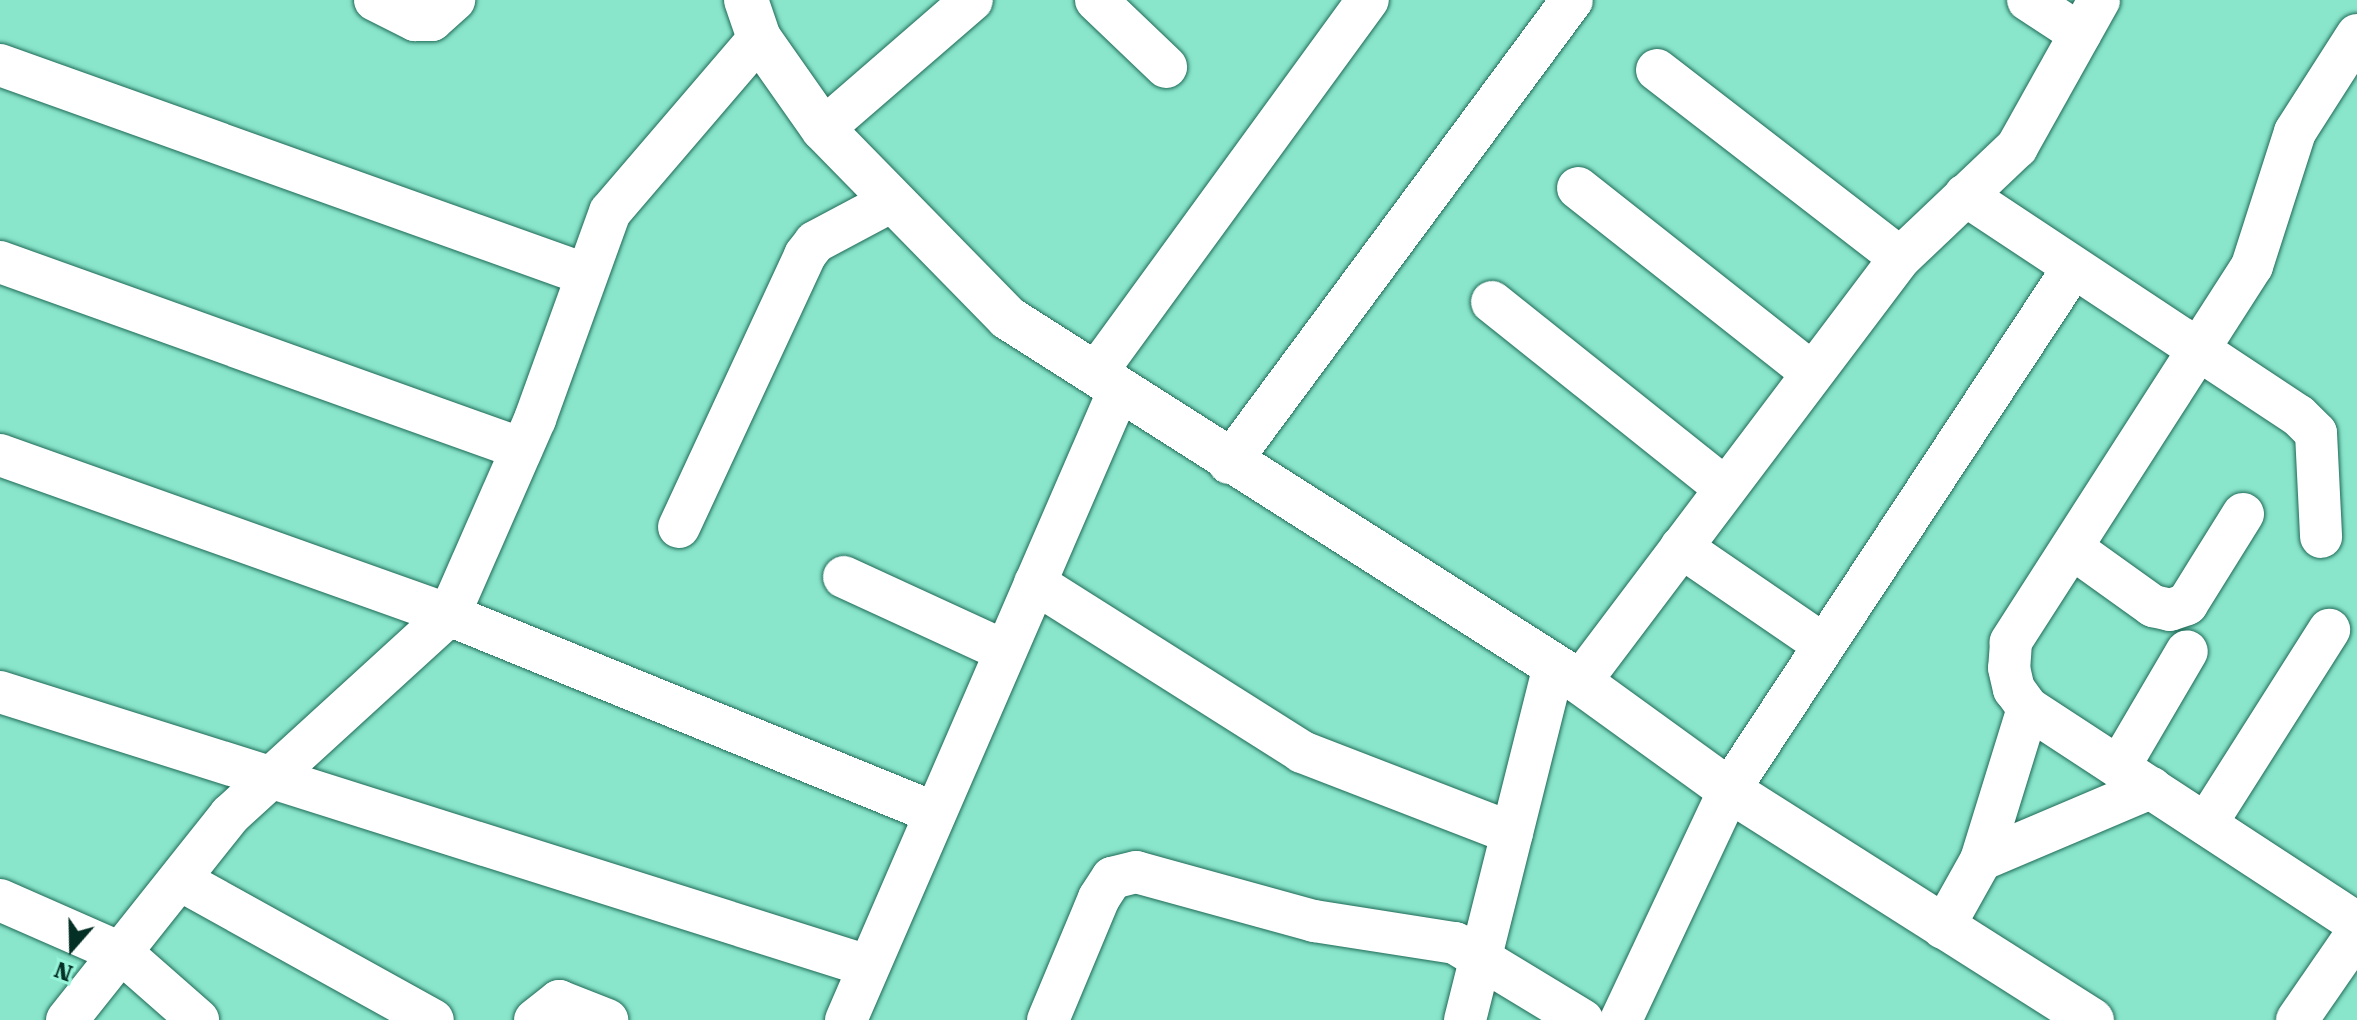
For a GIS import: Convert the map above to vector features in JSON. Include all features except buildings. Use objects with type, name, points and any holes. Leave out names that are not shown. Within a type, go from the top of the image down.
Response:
[{"type":"street","points":[[375,0],[415,20],[432,20],[454,0]]},
{"type":"street","points":[[823,129],[972,0]]},
{"type":"street","points":[[1096,0],[1166,67]]},
{"type":"street","points":[[846,1020],[1035,583],[1107,382],[1368,0]]},
{"type":"street","points":[[1229,463],[1572,0]]},
{"type":"street","points":[[1465,1020],[1512,833],[1567,674],[1681,547],[1810,371],[1900,258],[2017,147],[2090,17],[2028,0]]},
{"type":"street","points":[[67,1020],[123,954],[230,815],[449,615],[522,449],[610,212],[753,19],[823,129],[990,302],[1229,463],[1567,674],[1729,790],[2092,1020]]},
{"type":"street","points":[[2357,35],[2295,132],[2263,245],[2198,353],[2011,642],[2014,689],[2028,708],[2357,923]]},
{"type":"street","points":[[0,65],[587,275]]},
{"type":"street","points":[[1657,70],[1900,258]]},
{"type":"street","points":[[1578,188],[1810,371]]},
{"type":"street","points":[[1965,195],[2198,353],[2299,416],[2316,433],[2321,537]]},
{"type":"street","points":[[679,527],[794,275],[830,234],[892,201]]},
{"type":"street","points":[[0,262],[522,449]]},
{"type":"street","points":[[1621,1020],[1729,790],[2073,268]]},
{"type":"street","points":[[1492,302],[1725,488]]},
{"type":"street","points":[[0,455],[449,615],[935,813]]},
{"type":"street","points":[[2072,548],[2153,606],[2170,610],[2187,604],[2243,514]]},
{"type":"street","points":[[1681,547],[1824,645]]},
{"type":"street","points":[[844,577],[1005,651]]},
{"type":"street","points":[[1035,583],[1302,752],[1512,833]]},
{"type":"street","points":[[2206,824],[2329,630]]},
{"type":"street","points":[[1981,860],[2135,778],[2187,651]]},
{"type":"street","points":[[0,692],[266,780],[868,966]]},
{"type":"street","points":[[1943,928],[1981,860],[2028,708]]},
{"type":"street","points":[[1048,1020],[1099,898],[1112,878],[1136,872],[1314,921],[1423,935],[1483,957],[1582,1020]]},
{"type":"street","points":[[180,880],[433,1020]]},
{"type":"street","points":[[0,900],[123,954],[198,1020]]},
{"type":"street","points":[[2297,1020],[2357,933]]},
{"type":"street","points":[[535,1020],[559,1001],[607,1020]]}]
